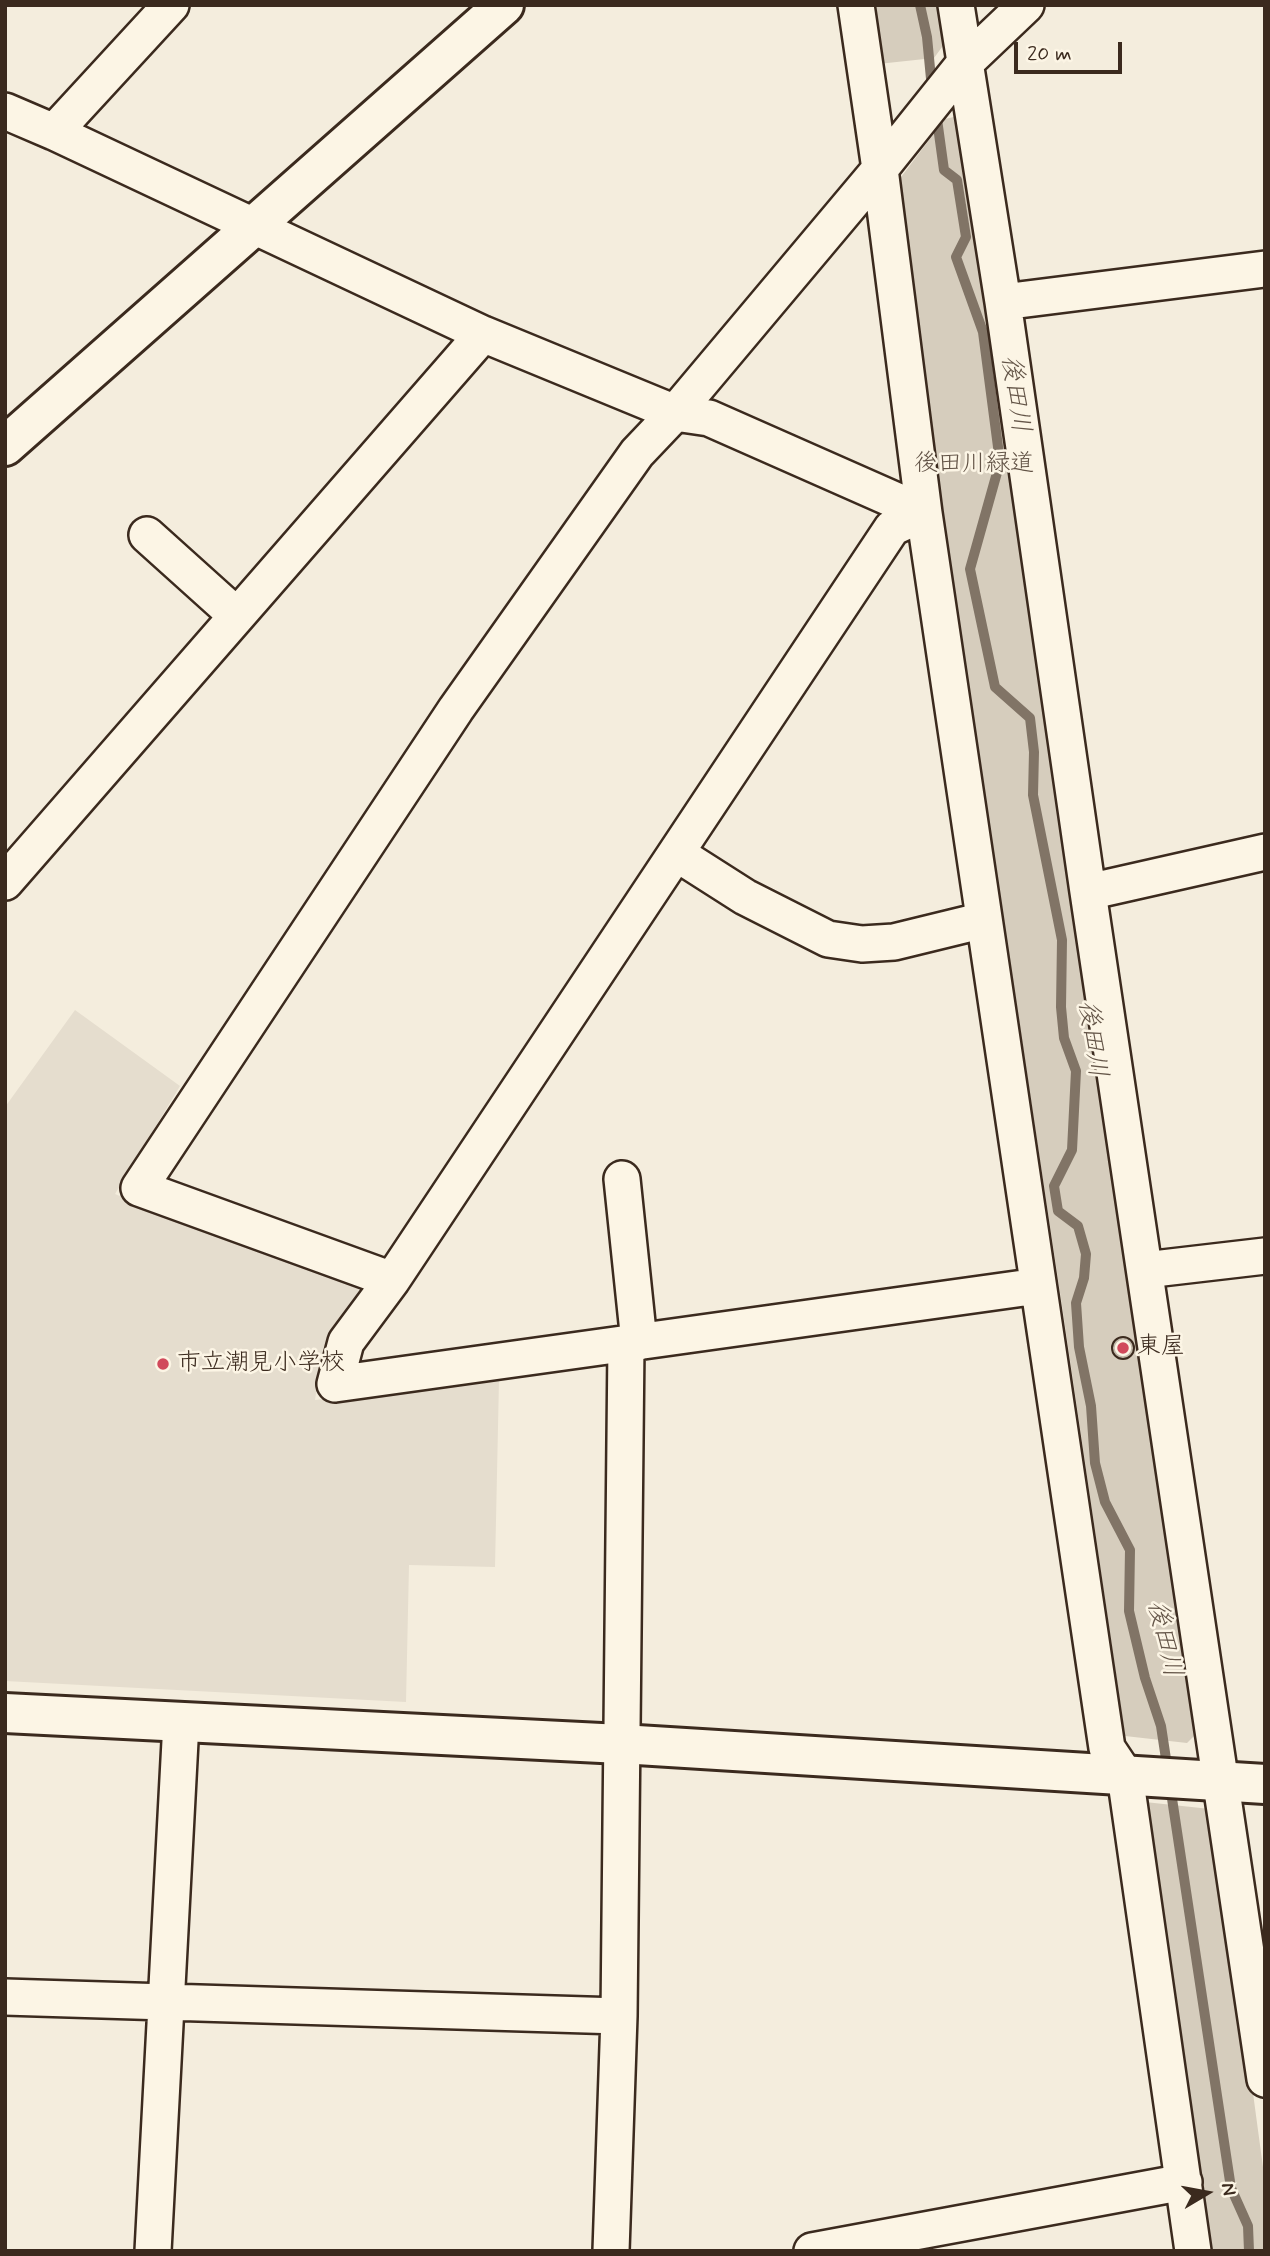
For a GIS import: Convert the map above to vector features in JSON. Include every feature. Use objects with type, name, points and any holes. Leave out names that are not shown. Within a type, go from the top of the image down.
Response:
[{"type":"street","points":[[54,132],[171,5]]},
{"type":"street","points":[[5,446],[505,5]]},
{"type":"street","points":[[856,5],[924,513],[1107,1748],[1125,1775],[1193,2251]]},
{"type":"street","points":[[956,5],[1003,302],[1265,2080]]},
{"type":"street","points":[[392,1280],[139,1188],[456,709],[637,453],[675,414],[964,64],[1026,5]]},
{"type":"street","points":[[5,111],[483,334],[675,414],[709,418],[924,513]]},
{"type":"street","points":[[1003,302],[1265,269]]},
{"type":"street","points":[[5,882],[483,334]]},
{"type":"street","points":[[924,513],[892,528],[392,1280],[346,1342],[335,1384],[1038,1286]]},
{"type":"street","points":[[147,535],[237,616]]},
{"type":"street","points":[[1088,892],[1265,852]]},
{"type":"street","points":[[676,853],[745,897],[828,939],[862,944],[894,942],[984,920]]},
{"type":"street","points":[[611,2251],[619,2016],[621,1744],[632,1343],[622,1179]]},
{"type":"street","points":[[1145,1270],[1265,1256]]},
{"type":"street","points":[[5,1713],[621,1744],[1265,1784]]},
{"type":"street","points":[[153,2251],[181,1722]]},
{"type":"street","points":[[5,1997],[619,2016]]},
{"type":"street","points":[[811,2251],[1184,2182]]},
{"type":"shaded area","name":"市立潮見小学校","points":[[75,1010],[180,1086],[115,1194],[174,1219],[358,1279],[361,1297],[323,1348],[315,1400],[499,1380],[495,1567],[409,1565],[406,1702],[5,1681],[5,1107]]},
{"type":"green space","points":[[870,5],[940,5],[945,43],[934,58],[878,64]]},
{"type":"green space","name":"後田川緑道","points":[[958,116],[1015,471],[1143,1365],[1194,1736],[1187,1743],[1125,1736],[895,185],[945,119]]},
{"type":"green space","points":[[1145,1802],[1210,1809],[1215,1812],[1265,2182],[1265,2251],[1206,2251]]},
{"type":"building","name":"東屋","points":[[1123,1337],[1131,1340],[1134,1348],[1131,1356],[1123,1359],[1115,1356],[1112,1348],[1115,1340]]},
{"type":"waterway","name":"後田川","points":[[920,5],[927,37],[932,89]]},
{"type":"waterway","name":"後田川","points":[[936,112],[944,170],[957,180],[966,237],[956,257],[983,332],[1000,462],[970,569],[995,687],[1030,718],[1034,752],[1033,795],[1062,940],[1061,1007],[1064,1038],[1076,1071],[1072,1150],[1054,1186],[1058,1211],[1078,1226],[1086,1254],[1084,1278],[1076,1303],[1079,1347],[1091,1406],[1095,1463],[1105,1502],[1130,1550],[1129,1611],[1145,1678],[1161,1726],[1231,2188],[1248,2226],[1249,2251]]},
{"type":"place","name":"東屋","points":[[1123,1348]]},
{"type":"place","name":"市立潮見小学校","points":[[163,1364]]}]
